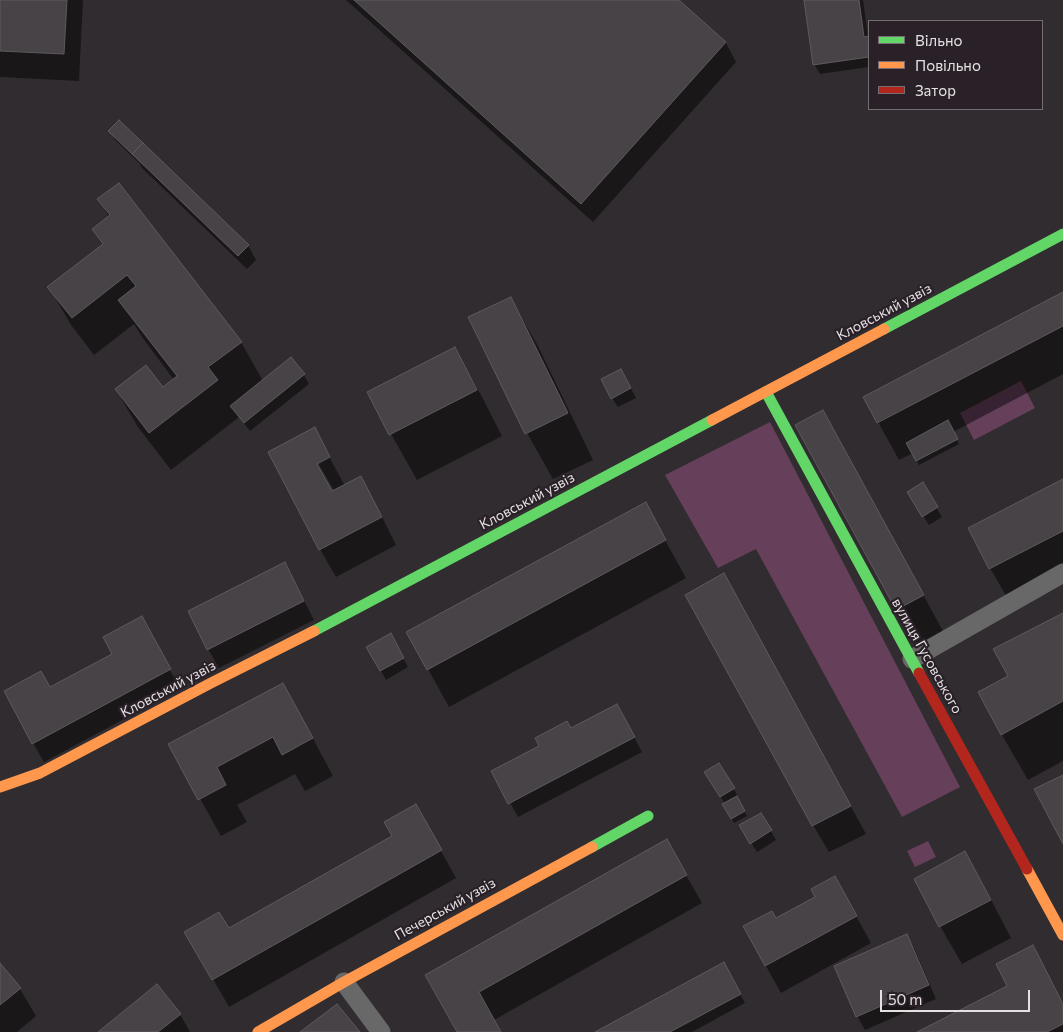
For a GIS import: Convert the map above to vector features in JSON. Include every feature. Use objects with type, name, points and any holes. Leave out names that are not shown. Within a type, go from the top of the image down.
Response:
[{"type":"street","name":"Кловський узвіз","points":[[0,787],[40,773],[317,629],[1063,234]]},
{"type":"street","name":"вулиця Гусовського","points":[[766,392],[1063,935]]},
{"type":"street","points":[[912,659],[1063,573]]},
{"type":"street","name":"Печерський узвіз","points":[[258,1032],[344,982],[648,816]]},
{"type":"street","points":[[344,982],[382,1032]]},
{"type":"shaded area","points":[[1021,381],[1035,408],[974,440],[960,413]]},
{"type":"shaded area","points":[[770,422],[960,787],[902,817],[756,549],[718,568],[665,475]]},
{"type":"shaded area","points":[[928,841],[936,857],[915,867],[907,851]]},
{"type":"building","points":[[0,0],[67,0],[64,54],[0,51]]},
{"type":"building","points":[[354,0],[679,0],[726,42],[581,204]]},
{"type":"building","points":[[804,0],[859,0],[864,37],[868,36],[868,57],[813,65]]},
{"type":"building","points":[[119,120],[143,143],[132,154],[108,131]]},
{"type":"building","points":[[143,143],[249,245],[238,256],[132,154]]},
{"type":"building","points":[[119,183],[242,342],[208,367],[218,380],[149,433],[115,389],[146,365],[163,387],[177,376],[118,300],[136,286],[127,275],[72,318],[47,287],[103,244],[92,229],[110,215],[97,199]]},
{"type":"building","points":[[1063,292],[1063,326],[877,423],[863,397]]},
{"type":"building","points":[[511,297],[568,413],[525,434],[468,317]]},
{"type":"building","points":[[455,347],[477,390],[389,435],[367,392]]},
{"type":"building","points":[[291,357],[305,374],[244,423],[230,406]]},
{"type":"building","points":[[621,369],[631,388],[611,399],[601,379]]},
{"type":"building","points":[[823,410],[924,595],[896,610],[795,425]]},
{"type":"building","points":[[948,420],[958,439],[916,461],[906,443]]},
{"type":"building","points":[[315,427],[330,457],[317,464],[332,491],[361,476],[382,517],[319,550],[268,452]]},
{"type":"building","points":[[1063,479],[1063,531],[989,569],[968,528]]},
{"type":"building","points":[[923,482],[938,507],[922,517],[907,492]]},
{"type":"building","points":[[646,502],[666,540],[427,670],[406,632]]},
{"type":"building","points":[[285,562],[304,601],[207,650],[188,611]]},
{"type":"building","points":[[724,573],[851,806],[812,826],[685,595]]},
{"type":"building","points":[[1063,613],[1063,701],[1001,735],[978,692],[1008,676],[993,649]]},
{"type":"building","points":[[142,616],[171,669],[32,744],[4,691],[41,671],[50,687],[112,654],[103,637]]},
{"type":"building","points":[[391,633],[404,658],[380,671],[366,647]]},
{"type":"building","points":[[283,683],[313,738],[282,755],[273,737],[217,767],[226,785],[198,800],[168,744]]},
{"type":"building","points":[[617,704],[635,737],[508,804],[491,771],[539,746],[535,738],[567,721],[571,728]]},
{"type":"building","points":[[719,763],[735,788],[720,797],[704,772]]},
{"type":"building","points":[[1063,775],[1063,844],[1034,789]]},
{"type":"building","points":[[737,796],[745,811],[731,819],[722,804]]},
{"type":"building","points":[[416,804],[442,850],[212,980],[184,932],[219,912],[229,928],[392,836],[384,822]]},
{"type":"building","points":[[761,813],[772,830],[750,844],[739,825]]},
{"type":"building","points":[[667,839],[687,875],[479,992],[501,1032],[457,1032],[425,975]]},
{"type":"building","points":[[965,851],[991,900],[939,927],[914,879]]},
{"type":"building","points":[[835,876],[857,916],[765,966],[743,926],[772,911],[776,918],[815,897],[811,889]]},
{"type":"building","points":[[907,934],[929,985],[856,1017],[834,966]]},
{"type":"building","points":[[1033,945],[1063,1004],[1063,1024],[1047,1032],[917,1032],[1007,986],[996,964]]},
{"type":"building","points":[[724,962],[741,994],[670,1032],[595,1032]]},
{"type":"building","points":[[0,963],[21,988],[0,1005]]},
{"type":"building","points":[[157,984],[181,1014],[158,1032],[98,1032]]},
{"type":"building","points":[[337,1004],[360,1032],[300,1032]]},
{"type":"traffic: fast","points":[[884,329],[1063,234]]},
{"type":"traffic: fast","points":[[766,392],[919,673]]},
{"type":"traffic: fast","points":[[314,631],[712,420]]},
{"type":"traffic: fast","points":[[592,847],[648,816]]},
{"type":"traffic: slow","points":[[712,420],[884,329]]},
{"type":"traffic: slow","points":[[0,787],[40,773],[314,631]]},
{"type":"traffic: slow","points":[[258,1032],[344,982],[592,847]]},
{"type":"traffic: slow","points":[[1027,869],[1063,935]]},
{"type":"traffic: jam","points":[[919,673],[1027,869]]}]
